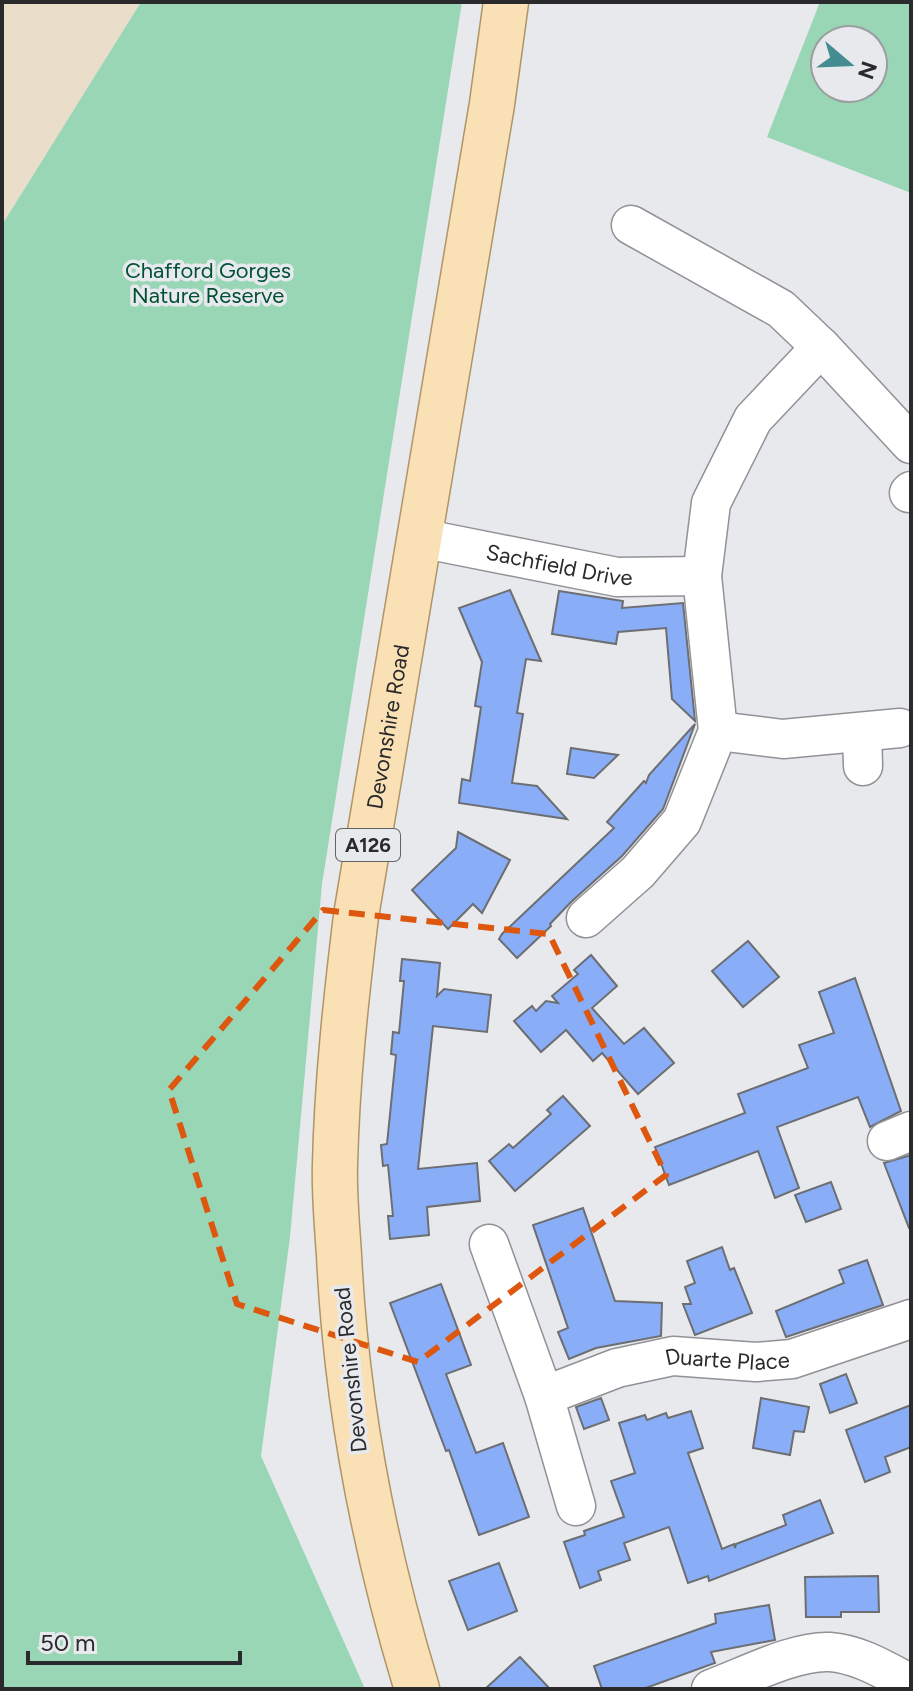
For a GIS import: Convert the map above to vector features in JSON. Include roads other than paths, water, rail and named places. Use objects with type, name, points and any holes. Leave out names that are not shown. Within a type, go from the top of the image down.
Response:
[{"type":"main road","name":"Devonshire Road","points":[[417,1689],[393,1612],[361,1464],[341,1311],[334,1167],[341,1040],[356,916],[492,104],[506,2]]},
{"type":"street","points":[[631,225],[781,309],[821,347],[911,444]]},
{"type":"street","points":[[586,918],[638,872],[682,821],[718,731],[702,576],[711,503],[753,419],[821,347]]},
{"type":"street","name":"Sachfield Drive","points":[[420,538],[617,577],[702,576]]},
{"type":"street","points":[[718,731],[863,749],[900,728]]},
{"type":"street","points":[[489,1244],[544,1396],[576,1506]]},
{"type":"street","name":"Duarte Place","points":[[544,1396],[617,1368],[673,1356],[756,1362],[792,1359],[911,1319]]},
{"type":"street","points":[[711,1689],[795,1657],[830,1652],[869,1661],[911,1684]]},
{"type":"park label","name":"Chafford Gorges Nature Reserve","points":[[208,282]]}]
